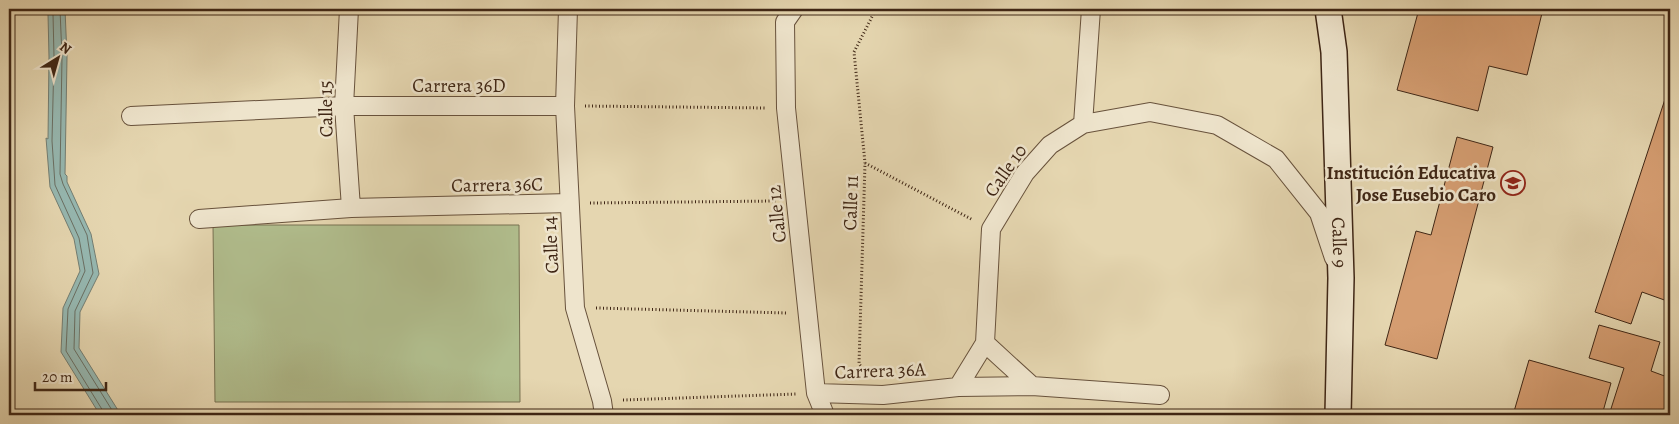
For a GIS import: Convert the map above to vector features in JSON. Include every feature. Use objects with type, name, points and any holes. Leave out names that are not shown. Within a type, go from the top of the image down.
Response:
[{"type":"street","name":"Calle 15","points":[[349,9],[344,106],[351,208]]},
{"type":"street","name":"Calle 14","points":[[568,9],[565,106],[575,308],[603,408]]},
{"type":"street","name":"Calle 12","points":[[794,9],[785,22],[786,108],[816,394],[825,415]]},
{"type":"street","points":[[1091,9],[1083,124],[1150,112],[1217,125],[1268,154],[1276,159],[1319,213],[1341,278]]},
{"type":"street","name":"Calle 9","points":[[1331,13],[1334,52],[1341,278],[1338,415]]},
{"type":"street","name":"Carrera 36D","points":[[131,116],[344,106],[565,106]]},
{"type":"street","name":"Calle 10","points":[[958,387],[985,343],[991,229],[1025,173],[1050,145],[1083,124]]},
{"type":"street","name":"Carrera 36C","points":[[199,219],[351,208],[569,203]]},
{"type":"street","points":[[985,343],[1032,386]]},
{"type":"street","name":"Carrera 36A","points":[[816,394],[883,395],[958,387],[1032,386],[1160,395]]},
{"type":"path","name":"Calle 11","points":[[876,9],[854,52],[865,163],[859,364],[883,395]]},
{"type":"path","points":[[565,106],[786,108]]},
{"type":"path","points":[[865,163],[991,229]]},
{"type":"path","name":"Carrera 36C","points":[[569,203],[797,201]]},
{"type":"path","points":[[575,308],[807,313]]},
{"type":"path","name":"Carrera 36A","points":[[603,408],[816,394]]},
{"type":"green space","points":[[213,225],[519,225],[520,402],[215,402]]},
{"type":"water","points":[[44,9],[65,9],[67,57],[65,174],[91,234],[99,274],[80,312],[79,348],[121,415],[100,415],[61,352],[63,308],[80,271],[74,239],[50,187],[46,138],[48,139],[48,14]]},
{"type":"building","points":[[1419,9],[1543,9],[1527,75],[1489,66],[1478,111],[1397,90]]},
{"type":"building","points":[[1670,84],[1670,302],[1642,292],[1631,324],[1595,312]]},
{"type":"building","points":[[1457,137],[1493,147],[1437,359],[1385,345],[1416,231],[1431,235]]},
{"type":"building","points":[[1599,325],[1660,342],[1651,371],[1670,378],[1670,415],[1609,415],[1624,368],[1589,358]]},
{"type":"building","points":[[1529,360],[1611,383],[1602,415],[1513,415]]},
{"type":"place","name":"Institución Educativa Jose Eusebio Caro","points":[[1513,183]]}]
